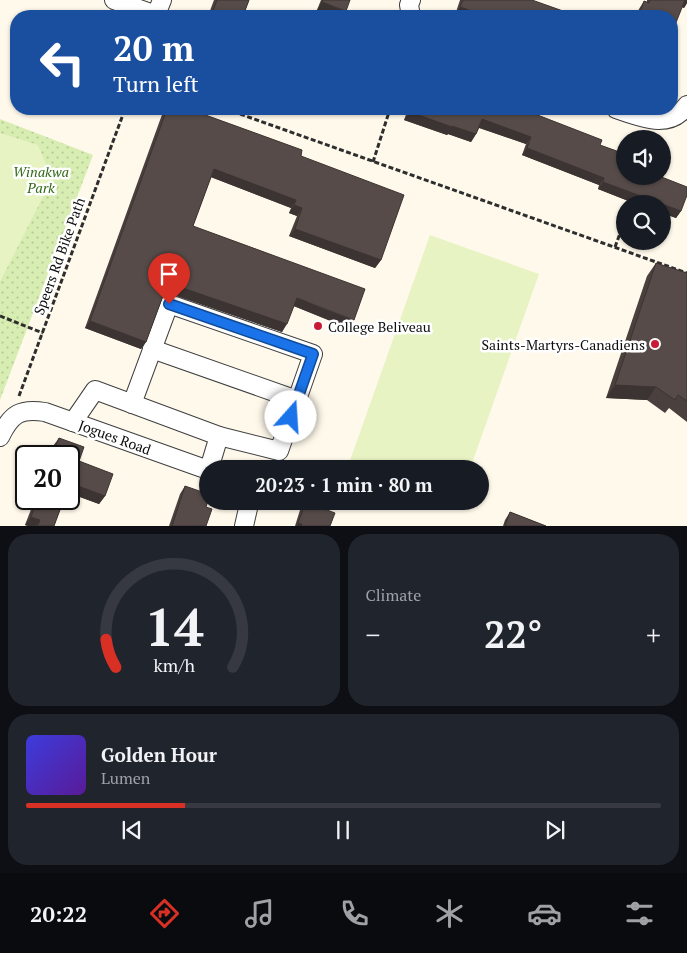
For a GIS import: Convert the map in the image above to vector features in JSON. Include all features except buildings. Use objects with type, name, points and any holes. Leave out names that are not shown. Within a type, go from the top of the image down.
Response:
[{"type":"street","points":[[114,0],[159,8]]},
{"type":"street","points":[[678,114],[687,105]]},
{"type":"street","points":[[634,115],[646,119],[665,121],[676,115]]},
{"type":"street","points":[[73,422],[95,390],[132,404],[220,436],[279,451],[313,354],[169,304],[132,404]]},
{"type":"street","points":[[152,349],[297,400]]},
{"type":"street","points":[[0,437],[8,421],[21,411]]},
{"type":"street","name":"Jogues Road","points":[[21,411],[45,412],[199,466]]},
{"type":"street","points":[[211,460],[220,436]]},
{"type":"street","points":[[244,526],[248,510]]},
{"type":"path","name":"Speers Rd Bike Path","points":[[21,411],[19,394],[123,115]]},
{"type":"path","points":[[243,115],[687,273]]},
{"type":"path","points":[[373,162],[388,115]]},
{"type":"path","points":[[0,316],[43,333]]},
{"type":"green space","name":"Winakwa Park","points":[[0,119],[93,155],[0,400]]},
{"type":"green space","points":[[0,133],[38,145],[52,179],[0,282]]},
{"type":"green space","points":[[430,235],[539,274],[473,460],[350,460]]},
{"type":"place","name":"College Beliveau","points":[[318,326]]},
{"type":"place","name":"Saints-Martyrs-Canadiens","points":[[655,344]]},
{"type":"route","points":[[169,304],[313,354],[291,417]]}]
